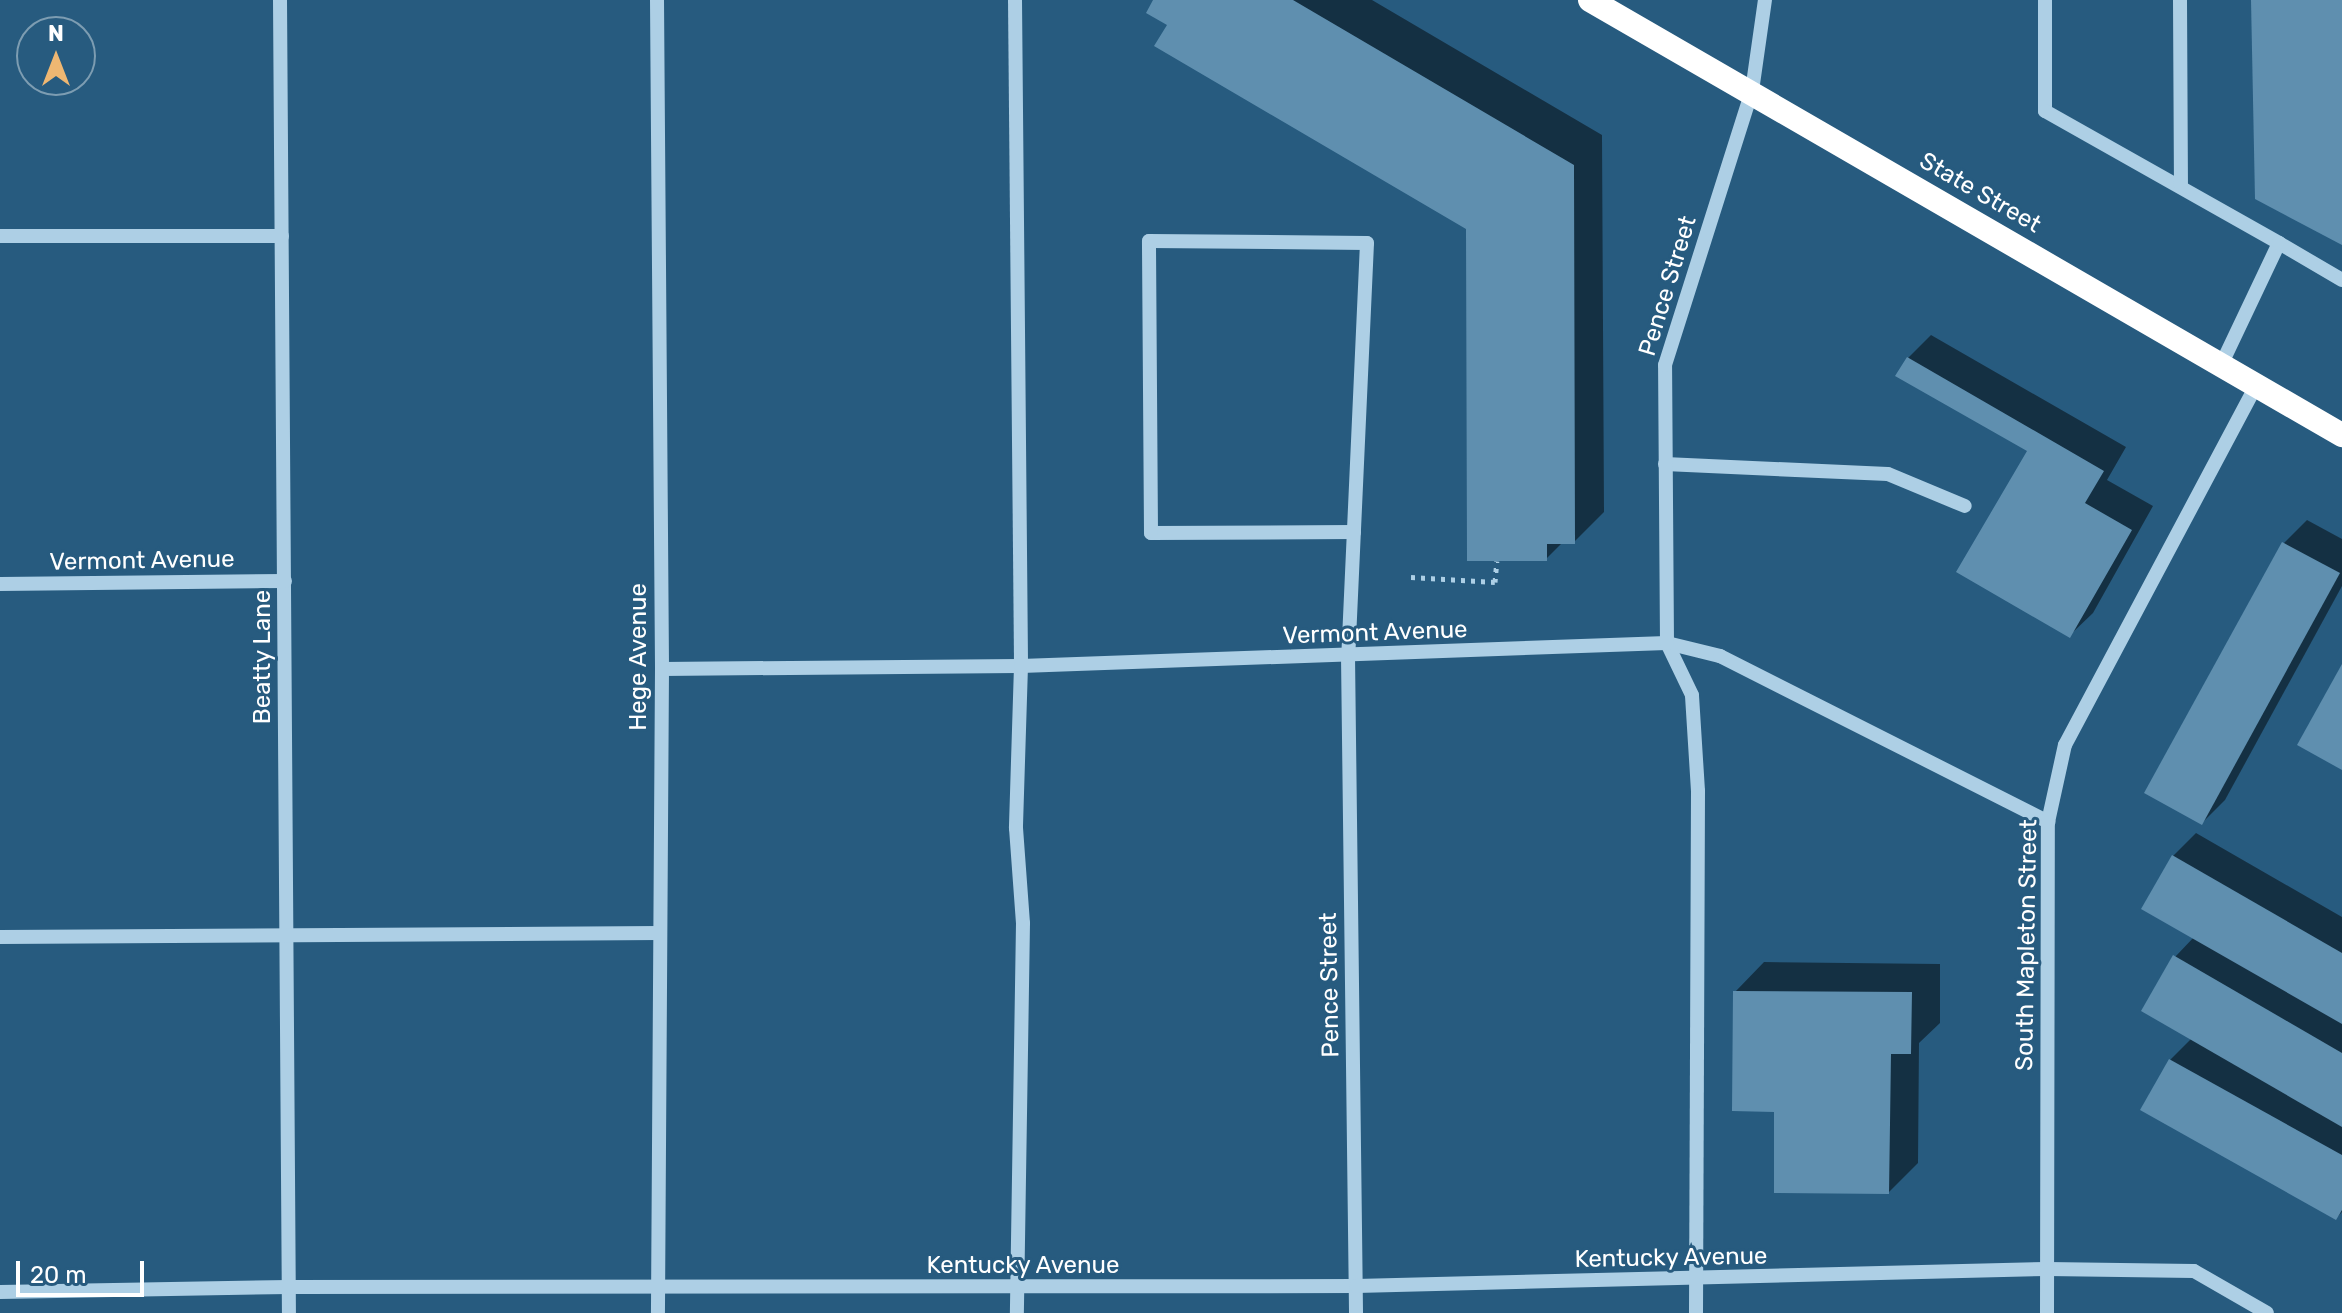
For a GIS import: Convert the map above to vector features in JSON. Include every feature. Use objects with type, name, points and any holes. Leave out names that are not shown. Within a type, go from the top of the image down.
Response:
[{"type":"highway","name":"State Street","points":[[1590,0],[2342,435]]},
{"type":"street","name":"Beatty Lane","points":[[280,0],[289,1313]]},
{"type":"street","name":"Hege Avenue","points":[[657,0],[662,669],[658,1313]]},
{"type":"street","points":[[1015,0],[1021,666],[1016,828],[1023,923],[1017,1313]]},
{"type":"street","points":[[1752,91],[1765,0]]},
{"type":"street","points":[[2045,0],[2045,111],[2342,280]]},
{"type":"street","points":[[2180,0],[2181,186]]},
{"type":"street","name":"Pence Street","points":[[1667,643],[1665,365],[1752,91]]},
{"type":"street","points":[[0,236],[282,236]]},
{"type":"street","name":"Pence Street","points":[[1354,532],[1151,533],[1149,241],[1367,243],[1354,532],[1348,656],[1356,1313]]},
{"type":"street","points":[[2221,365],[2279,243]]},
{"type":"street","name":"South Mapleton Street","points":[[2047,1313],[2048,822],[2065,745],[2256,386]]},
{"type":"street","points":[[1665,464],[1888,474],[1965,506]]},
{"type":"street","name":"Vermont Avenue","points":[[0,584],[285,581]]},
{"type":"street","points":[[1667,643],[1692,695],[1698,791],[1696,1313]]},
{"type":"street","name":"Vermont Avenue","points":[[662,669],[1021,666],[1667,643],[1720,656],[2048,822]]},
{"type":"street","points":[[0,937],[660,933]]},
{"type":"street","name":"Kentucky Avenue","points":[[0,1292],[289,1287],[1356,1286],[2047,1269],[2194,1271],[2267,1313]]},
{"type":"path","points":[[1411,577],[1495,582],[1497,561]]},
{"type":"building","points":[[1153,0],[1293,0],[1574,165],[1575,544],[1547,544],[1547,561],[1467,561],[1466,229],[1154,46],[1167,25],[1146,13]]},
{"type":"building","points":[[2251,0],[2342,0],[2342,245],[2255,199]]},
{"type":"building","points":[[1907,357],[2104,471],[2085,503],[2132,530],[2070,638],[1956,572],[2027,451],[1895,376]]},
{"type":"building","points":[[2282,542],[2340,573],[2202,825],[2144,793]]},
{"type":"building","points":[[2342,664],[2342,770],[2297,745]]},
{"type":"building","points":[[2172,855],[2342,953],[2342,1024],[2141,909]]},
{"type":"building","points":[[2173,955],[2342,1053],[2342,1127],[2141,1011]]},
{"type":"building","points":[[1733,991],[1912,992],[1911,1054],[1891,1054],[1889,1194],[1774,1193],[1774,1112],[1732,1111]]},
{"type":"building","points":[[2169,1059],[2342,1155],[2342,1210],[2336,1220],[2140,1110]]}]
